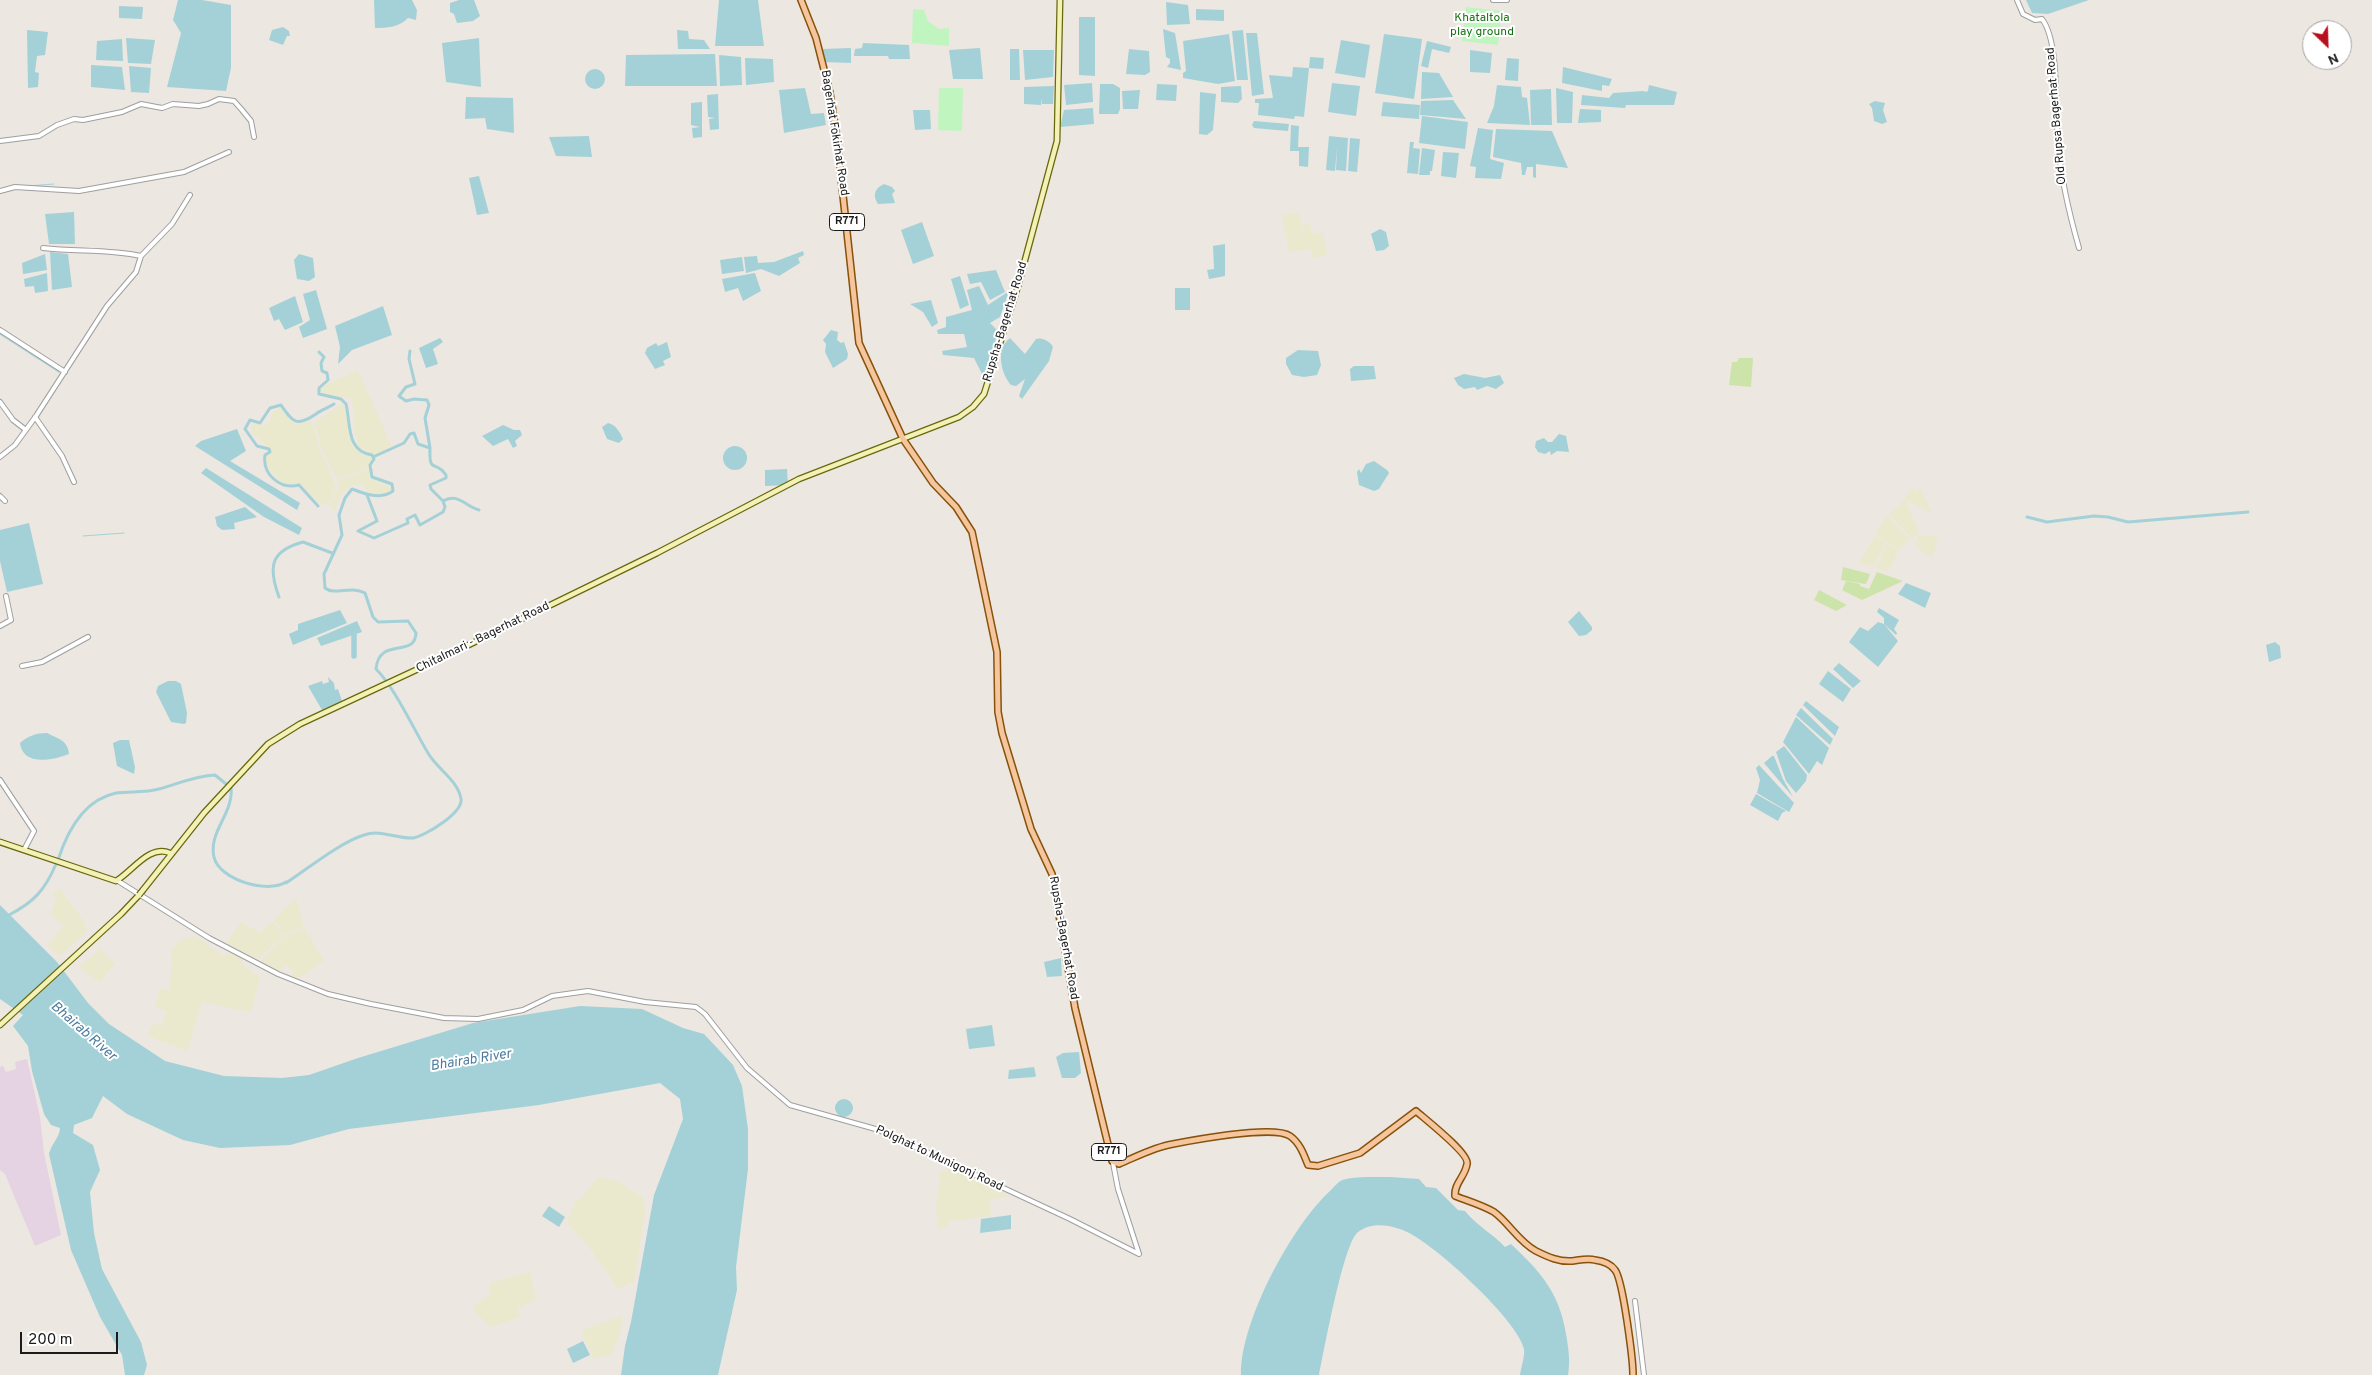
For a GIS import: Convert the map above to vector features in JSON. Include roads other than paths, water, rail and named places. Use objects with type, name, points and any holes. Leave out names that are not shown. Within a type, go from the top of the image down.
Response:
[{"type":"main road","name":"Bagerhat Fokirhat Road","points":[[801,0],[816,38],[835,122],[846,205],[859,343],[903,439]]},
{"type":"main road","name":"Rupsha-Bagerhat Road","points":[[1060,0],[1057,141],[1018,286],[984,394],[973,407],[958,417],[903,439],[934,483],[956,507],[972,532],[997,652],[998,712],[1002,733],[1031,829],[1052,874],[1075,1008],[1100,1109],[1103,1132],[1113,1163]]},
{"type":"main road","name":"Chitalmari - Bagerhat Road","points":[[0,1025],[121,914],[139,895],[170,853],[268,744],[300,724],[393,682],[648,557],[799,480],[903,439]]},
{"type":"main road","points":[[0,842],[118,881],[154,852],[165,851],[170,853]]},
{"type":"main road","name":"R771","points":[[1113,1163],[1118,1164],[1172,1144],[1251,1133],[1290,1136],[1301,1147],[1308,1166],[1318,1166],[1360,1153],[1416,1111],[1467,1159],[1468,1164],[1454,1188],[1455,1196],[1479,1204],[1495,1213],[1533,1250],[1551,1259],[1569,1261],[1594,1259],[1608,1263],[1616,1270],[1622,1288],[1629,1344],[1633,1360],[1632,1375]]},
{"type":"street","points":[[1493,0],[1507,0]]},
{"type":"street","name":"Old Rupsa Bagerhat Road","points":[[2017,0],[2023,14],[2035,20],[2042,19],[2048,26],[2054,65],[2058,144],[2065,198],[2079,248]]},
{"type":"street","points":[[0,141],[39,136],[74,119],[84,120],[122,112],[141,104],[162,108],[173,104],[199,106],[219,98],[234,100],[251,121],[254,137]]},
{"type":"street","points":[[0,191],[15,188],[79,191],[148,177],[172,175],[229,152]]},
{"type":"street","points":[[0,457],[15,445],[35,418],[107,306],[136,272],[141,256],[172,224],[190,195]]},
{"type":"street","points":[[43,248],[68,251],[92,249],[141,256]]},
{"type":"street","points":[[0,330],[65,372]]},
{"type":"street","points":[[0,402],[13,420],[26,430]]},
{"type":"street","points":[[35,418],[62,456],[74,482]]},
{"type":"street","points":[[0,496],[4,501]]},
{"type":"street","points":[[0,626],[11,620],[6,596]]},
{"type":"street","points":[[22,666],[42,662],[88,637]]},
{"type":"street","points":[[0,780],[34,830],[24,850]]},
{"type":"street","name":"Polghat to Munigonj Road","points":[[118,881],[209,938],[278,974],[328,994],[371,1004],[444,1018],[478,1019],[523,1010],[552,996],[588,991],[645,1002],[696,1007],[705,1014],[748,1068],[790,1105],[879,1130],[1070,1219],[1139,1254],[1118,1189],[1113,1163]]},
{"type":"street","points":[[1635,1301],[1644,1375]]},
{"type":"water","points":[[178,0],[202,0],[231,5],[231,68],[226,91],[167,87],[181,33],[173,20]]},
{"type":"water","points":[[374,0],[412,0],[417,10],[416,20],[408,18],[397,25],[375,28]]},
{"type":"water","points":[[459,0],[474,0],[480,16],[473,21],[457,23],[454,14],[450,12],[450,3]]},
{"type":"water","points":[[719,0],[758,0],[764,46],[715,46]]},
{"type":"water","points":[[2026,0],[2089,0],[2048,14],[2032,13]]},
{"type":"water","points":[[1166,2],[1188,5],[1190,24],[1167,25]]},
{"type":"water","points":[[119,6],[143,7],[142,19],[119,18]]},
{"type":"water","points":[[1196,9],[1224,10],[1224,21],[1196,20]]},
{"type":"water","points":[[1079,17],[1095,17],[1095,76],[1079,75]]},
{"type":"water","points":[[283,27],[289,31],[290,36],[287,36],[283,45],[269,40],[272,30]]},
{"type":"water","points":[[1163,29],[1175,33],[1181,70],[1167,67],[1170,59],[1166,57]]},
{"type":"water","points":[[27,30],[48,32],[45,55],[37,56],[35,72],[39,73],[38,87],[28,88]]},
{"type":"water","points":[[677,30],[688,31],[689,39],[704,40],[710,49],[678,49]]},
{"type":"water","points":[[1243,30],[1248,80],[1237,80],[1232,31]]},
{"type":"water","points":[[1246,33],[1257,33],[1264,94],[1252,96]]},
{"type":"water","points":[[1229,34],[1235,81],[1218,84],[1183,78],[1183,73],[1186,71],[1183,41]]},
{"type":"water","points":[[1384,34],[1422,39],[1414,99],[1375,93]]},
{"type":"water","points":[[126,38],[155,40],[151,64],[128,63]]},
{"type":"water","points":[[479,38],[481,87],[446,82],[442,43]]},
{"type":"water","points":[[122,39],[123,61],[96,60],[97,41]]},
{"type":"water","points":[[1341,40],[1370,45],[1365,78],[1335,73]]},
{"type":"water","points":[[1427,41],[1451,47],[1449,53],[1432,49],[1428,68],[1421,66]]},
{"type":"water","points":[[863,43],[909,45],[910,59],[889,59],[888,56],[854,56],[855,49],[862,48]]},
{"type":"water","points":[[851,48],[851,63],[824,62],[822,49]]},
{"type":"water","points":[[980,48],[983,79],[953,79],[949,50]]},
{"type":"water","points":[[1010,49],[1019,49],[1020,80],[1010,80]]},
{"type":"water","points":[[1129,49],[1149,51],[1150,72],[1145,75],[1126,74]]},
{"type":"water","points":[[1023,50],[1054,50],[1053,77],[1025,80]]},
{"type":"water","points":[[1470,50],[1492,53],[1490,73],[1470,72]]},
{"type":"water","points":[[715,54],[717,86],[625,86],[626,55]]},
{"type":"water","points":[[719,55],[741,57],[742,85],[720,86]]},
{"type":"water","points":[[1310,57],[1324,58],[1323,69],[1309,68]]},
{"type":"water","points":[[745,58],[773,59],[774,82],[746,85]]},
{"type":"water","points":[[1507,58],[1519,59],[1518,81],[1505,80]]},
{"type":"water","points":[[91,65],[122,67],[125,90],[91,87]]},
{"type":"water","points":[[129,66],[151,68],[149,93],[131,92]]},
{"type":"water","points":[[1293,67],[1309,68],[1304,117],[1295,116],[1294,119],[1258,115],[1259,103],[1255,103],[1255,99],[1273,98],[1269,75],[1292,77]]},
{"type":"water","points":[[1563,67],[1612,79],[1609,86],[1602,85],[1602,91],[1562,83]]},
{"type":"water","points":[[595,69],[602,72],[605,79],[602,86],[595,89],[588,86],[585,79],[588,72]]},
{"type":"water","points":[[1422,72],[1439,73],[1453,97],[1421,99]]},
{"type":"water","points":[[1092,83],[1093,102],[1066,105],[1064,85]]},
{"type":"water","points":[[1332,83],[1360,86],[1356,116],[1328,112]]},
{"type":"water","points":[[1100,84],[1113,84],[1120,88],[1120,109],[1118,114],[1099,114]]},
{"type":"water","points":[[1157,84],[1177,85],[1176,101],[1156,100]]},
{"type":"water","points":[[1497,85],[1521,87],[1522,97],[1527,98],[1530,125],[1487,123],[1494,106]]},
{"type":"water","points":[[1649,85],[1677,92],[1674,105],[1626,105],[1625,108],[1581,105],[1582,95],[1609,98],[1613,93],[1645,92],[1648,91]]},
{"type":"water","points":[[1054,86],[1053,104],[1042,104],[1042,98],[1041,105],[1024,104],[1024,87]]},
{"type":"water","points":[[1241,86],[1242,99],[1238,103],[1221,102],[1221,87]]},
{"type":"water","points":[[805,88],[811,114],[824,113],[826,125],[784,133],[779,90]]},
{"type":"water","points":[[1556,88],[1573,92],[1572,123],[1557,123]]},
{"type":"water","points":[[1551,89],[1552,125],[1531,125],[1530,90]]},
{"type":"water","points":[[1140,90],[1138,109],[1123,109],[1122,91]]},
{"type":"water","points":[[1200,92],[1216,94],[1213,130],[1207,135],[1199,134]]},
{"type":"water","points":[[718,94],[719,129],[710,130],[709,119],[715,118],[708,117],[707,95]]},
{"type":"water","points":[[466,97],[513,98],[514,133],[487,129],[485,118],[465,119]]},
{"type":"water","points":[[1453,100],[1466,119],[1420,115],[1421,101]]},
{"type":"water","points":[[1875,101],[1885,103],[1883,110],[1887,122],[1882,124],[1874,121],[1872,108],[1869,104]]},
{"type":"water","points":[[702,102],[702,137],[693,138],[692,128],[700,127],[691,125],[691,103]]},
{"type":"water","points":[[1383,102],[1420,105],[1419,119],[1381,116]]},
{"type":"water","points":[[1093,108],[1094,124],[1060,127],[1064,110]]},
{"type":"water","points":[[1580,109],[1601,110],[1601,122],[1578,123]]},
{"type":"water","points":[[913,110],[930,110],[931,129],[915,130]]},
{"type":"water","points":[[1422,116],[1468,122],[1465,149],[1419,143]]},
{"type":"water","points":[[1254,121],[1289,124],[1288,131],[1254,128],[1252,125]]},
{"type":"water","points":[[1291,125],[1299,126],[1298,147],[1309,147],[1308,167],[1299,166],[1299,151],[1290,151]]},
{"type":"water","points":[[1478,128],[1493,130],[1490,159],[1504,163],[1501,179],[1475,178],[1476,167],[1470,166]]},
{"type":"water","points":[[1496,129],[1552,131],[1568,168],[1536,164],[1536,178],[1533,177],[1533,167],[1527,167],[1525,175],[1522,175],[1521,163],[1493,157]]},
{"type":"water","points":[[589,136],[592,157],[556,156],[549,137]]},
{"type":"water","points":[[1329,136],[1348,138],[1346,171],[1336,170],[1337,148],[1335,171],[1326,170]]},
{"type":"water","points":[[1350,138],[1360,139],[1357,172],[1348,171]]},
{"type":"water","points":[[1410,142],[1414,142],[1413,148],[1420,149],[1418,174],[1407,173]]},
{"type":"water","points":[[1422,148],[1435,150],[1430,175],[1419,175]]},
{"type":"water","points":[[1443,152],[1459,153],[1456,178],[1441,176]]},
{"type":"water","points":[[479,176],[489,213],[477,215],[469,178]]},
{"type":"water","points":[[884,184],[892,187],[895,191],[892,194],[895,203],[878,204],[875,192]]},
{"type":"water","points":[[74,212],[75,244],[49,244],[45,214]]},
{"type":"water","points":[[922,222],[934,256],[913,264],[901,230]]},
{"type":"water","points":[[1380,229],[1386,232],[1389,246],[1384,250],[1376,251],[1371,234]]},
{"type":"water","points":[[1225,244],[1225,276],[1209,279],[1207,270],[1214,269],[1213,246]]},
{"type":"water","points":[[803,251],[804,255],[798,258],[800,263],[779,276],[761,269],[746,273],[744,257],[757,256],[758,263],[774,262]]},
{"type":"water","points":[[50,252],[68,254],[72,287],[52,290]]},
{"type":"water","points":[[45,254],[47,270],[23,274],[22,263]]},
{"type":"water","points":[[299,254],[313,258],[315,277],[309,281],[297,279],[294,260]]},
{"type":"water","points":[[742,257],[744,271],[722,274],[720,260]]},
{"type":"water","points":[[996,270],[1005,292],[990,300],[981,282],[970,284],[967,274]]},
{"type":"water","points":[[47,273],[48,291],[35,293],[34,286],[25,287],[24,279]]},
{"type":"water","points":[[755,273],[761,291],[743,301],[738,288],[725,292],[722,279]]},
{"type":"water","points":[[960,276],[969,305],[960,309],[951,279]]},
{"type":"water","points":[[979,286],[988,305],[1009,291],[1000,317],[990,323],[998,331],[985,380],[974,358],[943,355],[942,351],[967,347],[964,334],[938,334],[937,330],[946,327],[946,317],[972,310],[967,290]]},
{"type":"water","points":[[1175,288],[1190,288],[1190,310],[1175,310]]},
{"type":"water","points":[[316,290],[327,329],[303,338],[299,327],[310,320],[303,294]]},
{"type":"water","points":[[295,296],[303,322],[285,330],[279,319],[274,321],[269,308]]},
{"type":"water","points":[[931,300],[938,323],[932,327],[923,312],[910,304]]},
{"type":"water","points":[[383,306],[392,335],[352,350],[338,364],[340,347],[335,326]]},
{"type":"water","points":[[831,330],[838,332],[837,340],[841,343],[844,342],[848,354],[847,359],[833,368],[825,352],[826,344],[823,340]]},
{"type":"water","points":[[440,338],[443,342],[433,349],[438,364],[426,368],[419,348]]},
{"type":"water","points":[[1010,338],[1025,354],[1036,339],[1046,340],[1053,347],[1049,361],[1022,399],[1019,396],[1025,379],[1016,386],[1011,385],[1002,368],[1002,348]]},
{"type":"water","points":[[667,342],[671,357],[663,361],[665,365],[655,369],[645,353],[647,348],[656,343],[658,346]]},
{"type":"water","points":[[1298,350],[1318,351],[1321,365],[1317,375],[1304,377],[1292,375],[1286,364],[1286,358]]},
{"type":"water","points":[[1354,366],[1374,366],[1376,379],[1351,381],[1350,369]]},
{"type":"water","points":[[1464,374],[1485,378],[1500,375],[1504,383],[1496,389],[1487,386],[1477,390],[1475,387],[1464,389],[1458,385],[1454,378]]},
{"type":"water","points":[[608,423],[621,434],[623,439],[619,443],[607,439],[602,427]]},
{"type":"water","points":[[503,425],[514,430],[520,430],[522,435],[515,441],[517,446],[513,448],[508,439],[493,446],[482,436]]},
{"type":"water","points":[[237,429],[246,451],[230,461],[300,503],[297,510],[195,446],[201,441]]},
{"type":"water","points":[[1559,434],[1566,436],[1569,452],[1557,451],[1551,455],[1550,451],[1545,454],[1538,452],[1535,447],[1536,441],[1544,438],[1548,442],[1552,442]]},
{"type":"water","points":[[735,446],[743,450],[747,458],[743,466],[735,470],[727,466],[723,458],[727,450]]},
{"type":"water","points":[[1374,461],[1389,473],[1379,489],[1374,491],[1359,485],[1357,472],[1359,469],[1361,473],[1366,464]]},
{"type":"water","points":[[206,468],[302,528],[299,535],[264,517],[201,473]]},
{"type":"water","points":[[787,469],[788,485],[765,486],[765,470]]},
{"type":"water","points":[[245,507],[257,517],[234,523],[235,529],[222,530],[217,526],[215,517]]},
{"type":"water","points":[[29,523],[43,584],[7,592],[0,561],[0,530]]},
{"type":"water","points":[[1906,583],[1931,593],[1925,608],[1898,594]]},
{"type":"water","points":[[1879,608],[1899,620],[1894,629],[1897,633],[1896,635],[1884,624],[1884,618],[1877,612]]},
{"type":"water","points":[[340,610],[347,623],[293,645],[289,634],[298,630],[298,624]]},
{"type":"water","points":[[1579,611],[1592,627],[1592,630],[1586,635],[1579,636],[1568,622]]},
{"type":"water","points":[[357,621],[362,632],[321,646],[317,638]]},
{"type":"water","points":[[1878,622],[1884,624],[1898,641],[1878,667],[1849,642],[1860,627],[1868,631]]},
{"type":"water","points":[[2275,642],[2280,646],[2281,658],[2269,662],[2266,645]]},
{"type":"water","points":[[1839,663],[1861,681],[1853,688],[1833,669]]},
{"type":"water","points":[[1828,671],[1851,689],[1843,702],[1819,684]]},
{"type":"water","points":[[328,677],[334,683],[335,690],[338,689],[342,701],[322,710],[308,686],[322,681],[323,684],[329,682]]},
{"type":"water","points":[[168,681],[176,681],[181,684],[187,713],[186,723],[184,724],[171,722],[156,692],[158,686]]},
{"type":"water","points":[[1806,701],[1839,727],[1835,736],[1803,705]]},
{"type":"water","points":[[1801,708],[1833,739],[1830,745],[1796,715]]},
{"type":"water","points":[[1796,717],[1829,748],[1822,765],[1817,761],[1809,774],[1783,742]]},
{"type":"water","points":[[47,733],[64,743],[69,754],[40,760],[27,756],[22,751],[20,743],[26,738],[32,735]]},
{"type":"water","points":[[120,740],[129,740],[135,767],[134,774],[117,766],[113,743]]},
{"type":"water","points":[[1784,746],[1807,775],[1806,781],[1796,793],[1786,781],[1776,752]]},
{"type":"water","points":[[1774,756],[1783,779],[1793,797],[1764,763]]},
{"type":"water","points":[[1759,765],[1794,803],[1789,812],[1757,793],[1760,780],[1756,768]]},
{"type":"water","points":[[1756,794],[1786,811],[1782,813],[1778,821],[1750,805]]},
{"type":"water","name":"Bhairab River","points":[[0,905],[57,962],[88,1003],[109,1024],[165,1061],[224,1076],[282,1078],[309,1075],[473,1023],[580,1006],[642,1009],[683,1028],[704,1034],[733,1065],[742,1086],[748,1129],[748,1169],[736,1267],[737,1290],[718,1375],[621,1375],[654,1195],[683,1119],[680,1099],[660,1083],[539,1105],[349,1129],[290,1145],[220,1148],[183,1140],[127,1114],[103,1096],[92,1118],[74,1125],[73,1133],[93,1145],[100,1170],[90,1192],[94,1233],[102,1269],[141,1342],[147,1365],[144,1375],[125,1375],[122,1355],[100,1317],[71,1250],[49,1154],[60,1128],[51,1125],[44,1114],[32,1071],[28,1046],[13,1026],[23,1015],[0,999]]},
{"type":"water","points":[[1061,958],[1062,976],[1047,977],[1044,962]]},
{"type":"water","points":[[992,1025],[995,1046],[969,1049],[966,1029]]},
{"type":"water","points":[[1079,1052],[1081,1073],[1075,1078],[1062,1078],[1056,1057],[1063,1053]]},
{"type":"water","points":[[1034,1067],[1036,1076],[1034,1077],[1008,1079],[1009,1070]]},
{"type":"water","points":[[844,1099],[850,1102],[853,1108],[850,1114],[844,1117],[838,1114],[835,1108],[838,1102]]},
{"type":"water","points":[[1359,1177],[1419,1179],[1426,1187],[1436,1188],[1458,1210],[1465,1211],[1505,1247],[1511,1244],[1532,1265],[1549,1286],[1560,1310],[1568,1349],[1568,1375],[1520,1375],[1524,1349],[1507,1320],[1491,1302],[1436,1251],[1420,1239],[1407,1232],[1382,1225],[1363,1229],[1357,1233],[1352,1242],[1340,1277],[1319,1375],[1241,1375],[1243,1353],[1259,1302],[1285,1250],[1300,1226],[1316,1206],[1342,1180]]},
{"type":"water","points":[[549,1206],[565,1217],[559,1227],[542,1216]]},
{"type":"water","points":[[1011,1215],[1011,1229],[980,1233],[981,1219]]},
{"type":"water","points":[[583,1341],[590,1355],[573,1363],[567,1349]]},
{"type":"waterway","points":[[28,186],[54,184]]},
{"type":"waterway","points":[[0,333],[59,371]]},
{"type":"waterway","points":[[410,351],[409,359],[415,384],[406,387],[399,396],[406,401],[414,399],[427,400],[429,405],[425,418],[430,448]]},
{"type":"waterway","points":[[286,883],[334,850],[364,835],[376,833],[413,838],[426,833],[450,817],[460,805],[461,799],[456,786],[432,759],[397,697],[376,669],[383,653],[410,645],[414,641],[416,633],[408,621],[378,622],[373,617],[365,593],[354,590],[333,591],[325,588],[324,574],[342,535],[339,515],[345,498],[352,489],[378,496],[393,491],[392,484],[372,477],[370,465],[374,459],[372,455],[364,453],[354,443],[351,436],[346,404],[341,399],[319,394],[319,388],[328,380],[327,373],[322,371],[321,363],[324,357],[319,352]]},
{"type":"waterway","points":[[318,506],[299,485],[292,486],[279,483],[269,474],[265,462],[265,455],[270,452],[269,449],[257,446],[245,429],[250,420],[260,423],[270,408],[281,405],[292,419],[300,422],[334,404]]},
{"type":"waterway","points":[[373,457],[404,443],[410,434],[414,433],[418,444],[430,448],[432,464],[446,475],[446,478],[430,485],[431,489],[443,501],[453,498],[458,499],[479,510]]},
{"type":"waterway","points":[[367,495],[377,521],[358,531],[374,538],[408,523],[407,519],[415,515],[420,525],[443,512],[445,507],[443,501]]},
{"type":"waterway","points":[[2027,517],[2047,522],[2094,516],[2128,522],[2248,512]]},
{"type":"waterway","points":[[83,536],[124,533]]},
{"type":"waterway","points":[[279,597],[273,577],[273,569],[278,555],[284,550],[303,542],[332,553]]},
{"type":"waterway","points":[[354,635],[354,656]]},
{"type":"waterway","points":[[58,860],[72,828],[94,802],[116,793],[154,790],[215,775],[231,788],[229,806],[213,848],[214,857],[218,865],[225,872],[245,883],[268,886],[286,882]]},
{"type":"waterway","points":[[9,915],[38,894],[48,881],[56,864]]},
{"type":"park label","name":"Khataltola play ground","points":[[1482,26]]}]
